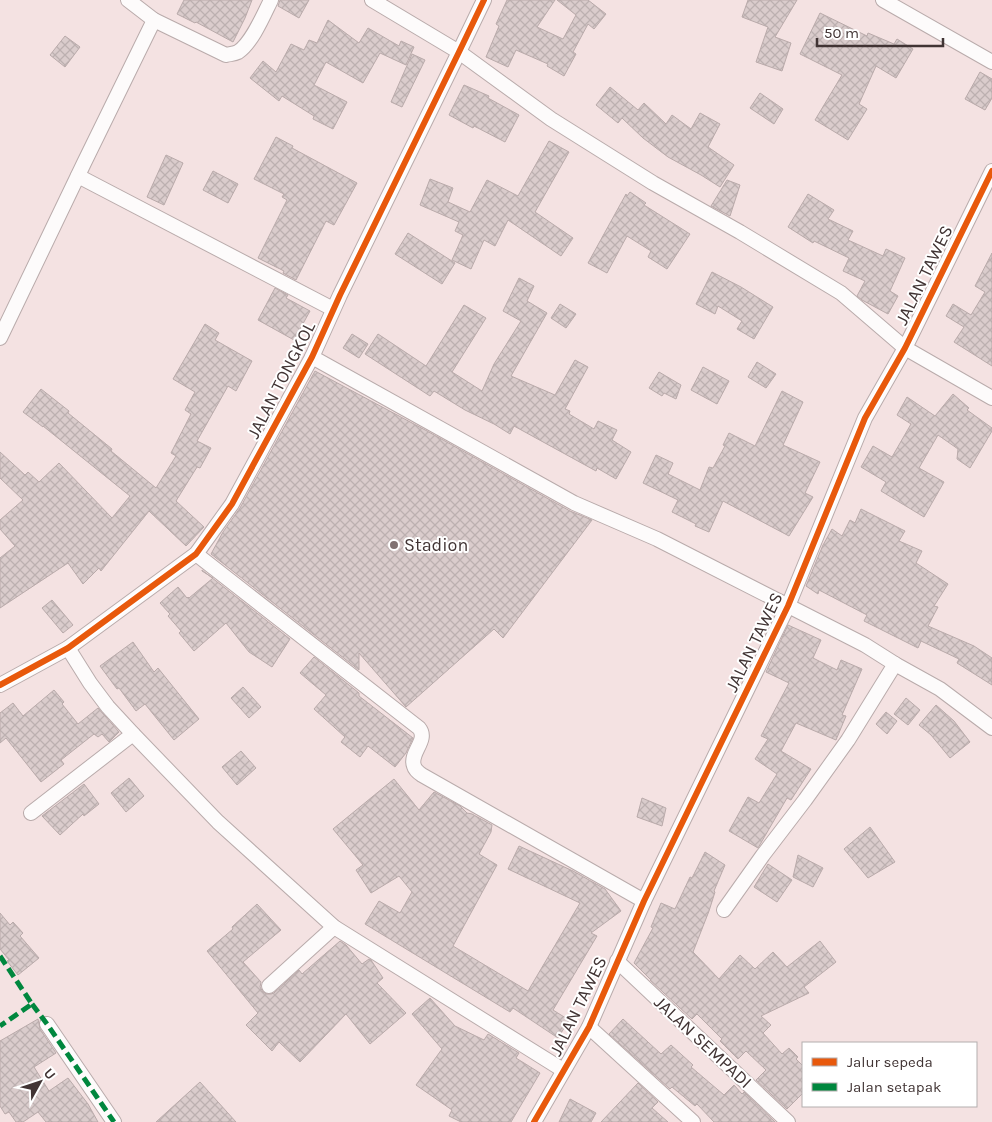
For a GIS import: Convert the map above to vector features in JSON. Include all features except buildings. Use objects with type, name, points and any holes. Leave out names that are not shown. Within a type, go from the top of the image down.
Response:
[{"type":"street","points":[[128,0],[154,20],[226,55],[236,53],[242,48],[255,32],[271,0]]},
{"type":"street","points":[[372,0],[459,52],[558,124],[653,183],[842,293],[905,348],[992,398]]},
{"type":"street","name":"JALAN TONGKOL","points":[[0,685],[68,648],[196,554],[232,504],[312,357],[333,309],[484,0]]},
{"type":"street","points":[[883,0],[992,62]]},
{"type":"street","points":[[0,338],[154,20]]},
{"type":"street","name":"JALAN TAWES","points":[[534,1122],[588,1026],[644,901],[788,606],[865,418],[905,348],[992,171]]},
{"type":"street","points":[[78,176],[333,309]]},
{"type":"street","points":[[312,357],[574,502],[657,539],[865,645],[940,689],[992,728]]},
{"type":"street","points":[[196,554],[419,728],[422,732],[422,738],[413,764],[414,768],[422,775],[644,901]]},
{"type":"street","points":[[68,648],[90,684],[133,734],[218,822],[334,927],[563,1070]]},
{"type":"street","points":[[724,910],[848,740],[895,664]]},
{"type":"street","points":[[31,813],[133,734]]},
{"type":"street","points":[[269,986],[334,927]]},
{"type":"street","name":"JALAN SEMPADI","points":[[617,961],[788,1122]]},
{"type":"street","points":[[47,1024],[114,1122]]},
{"type":"street","points":[[588,1026],[693,1122]]},
{"type":"marked path","points":[[0,956],[32,1004],[0,1026]]},
{"type":"marked path","points":[[32,1004],[114,1122]]},
{"type":"cycle path","points":[[0,685],[68,648],[196,554],[232,504],[312,357],[340,295],[484,0]]},
{"type":"cycle path","points":[[534,1122],[589,1027],[644,901],[788,606],[865,418],[905,348],[992,171]]},
{"type":"place","name":"Stadion","points":[[394,545]]}]
